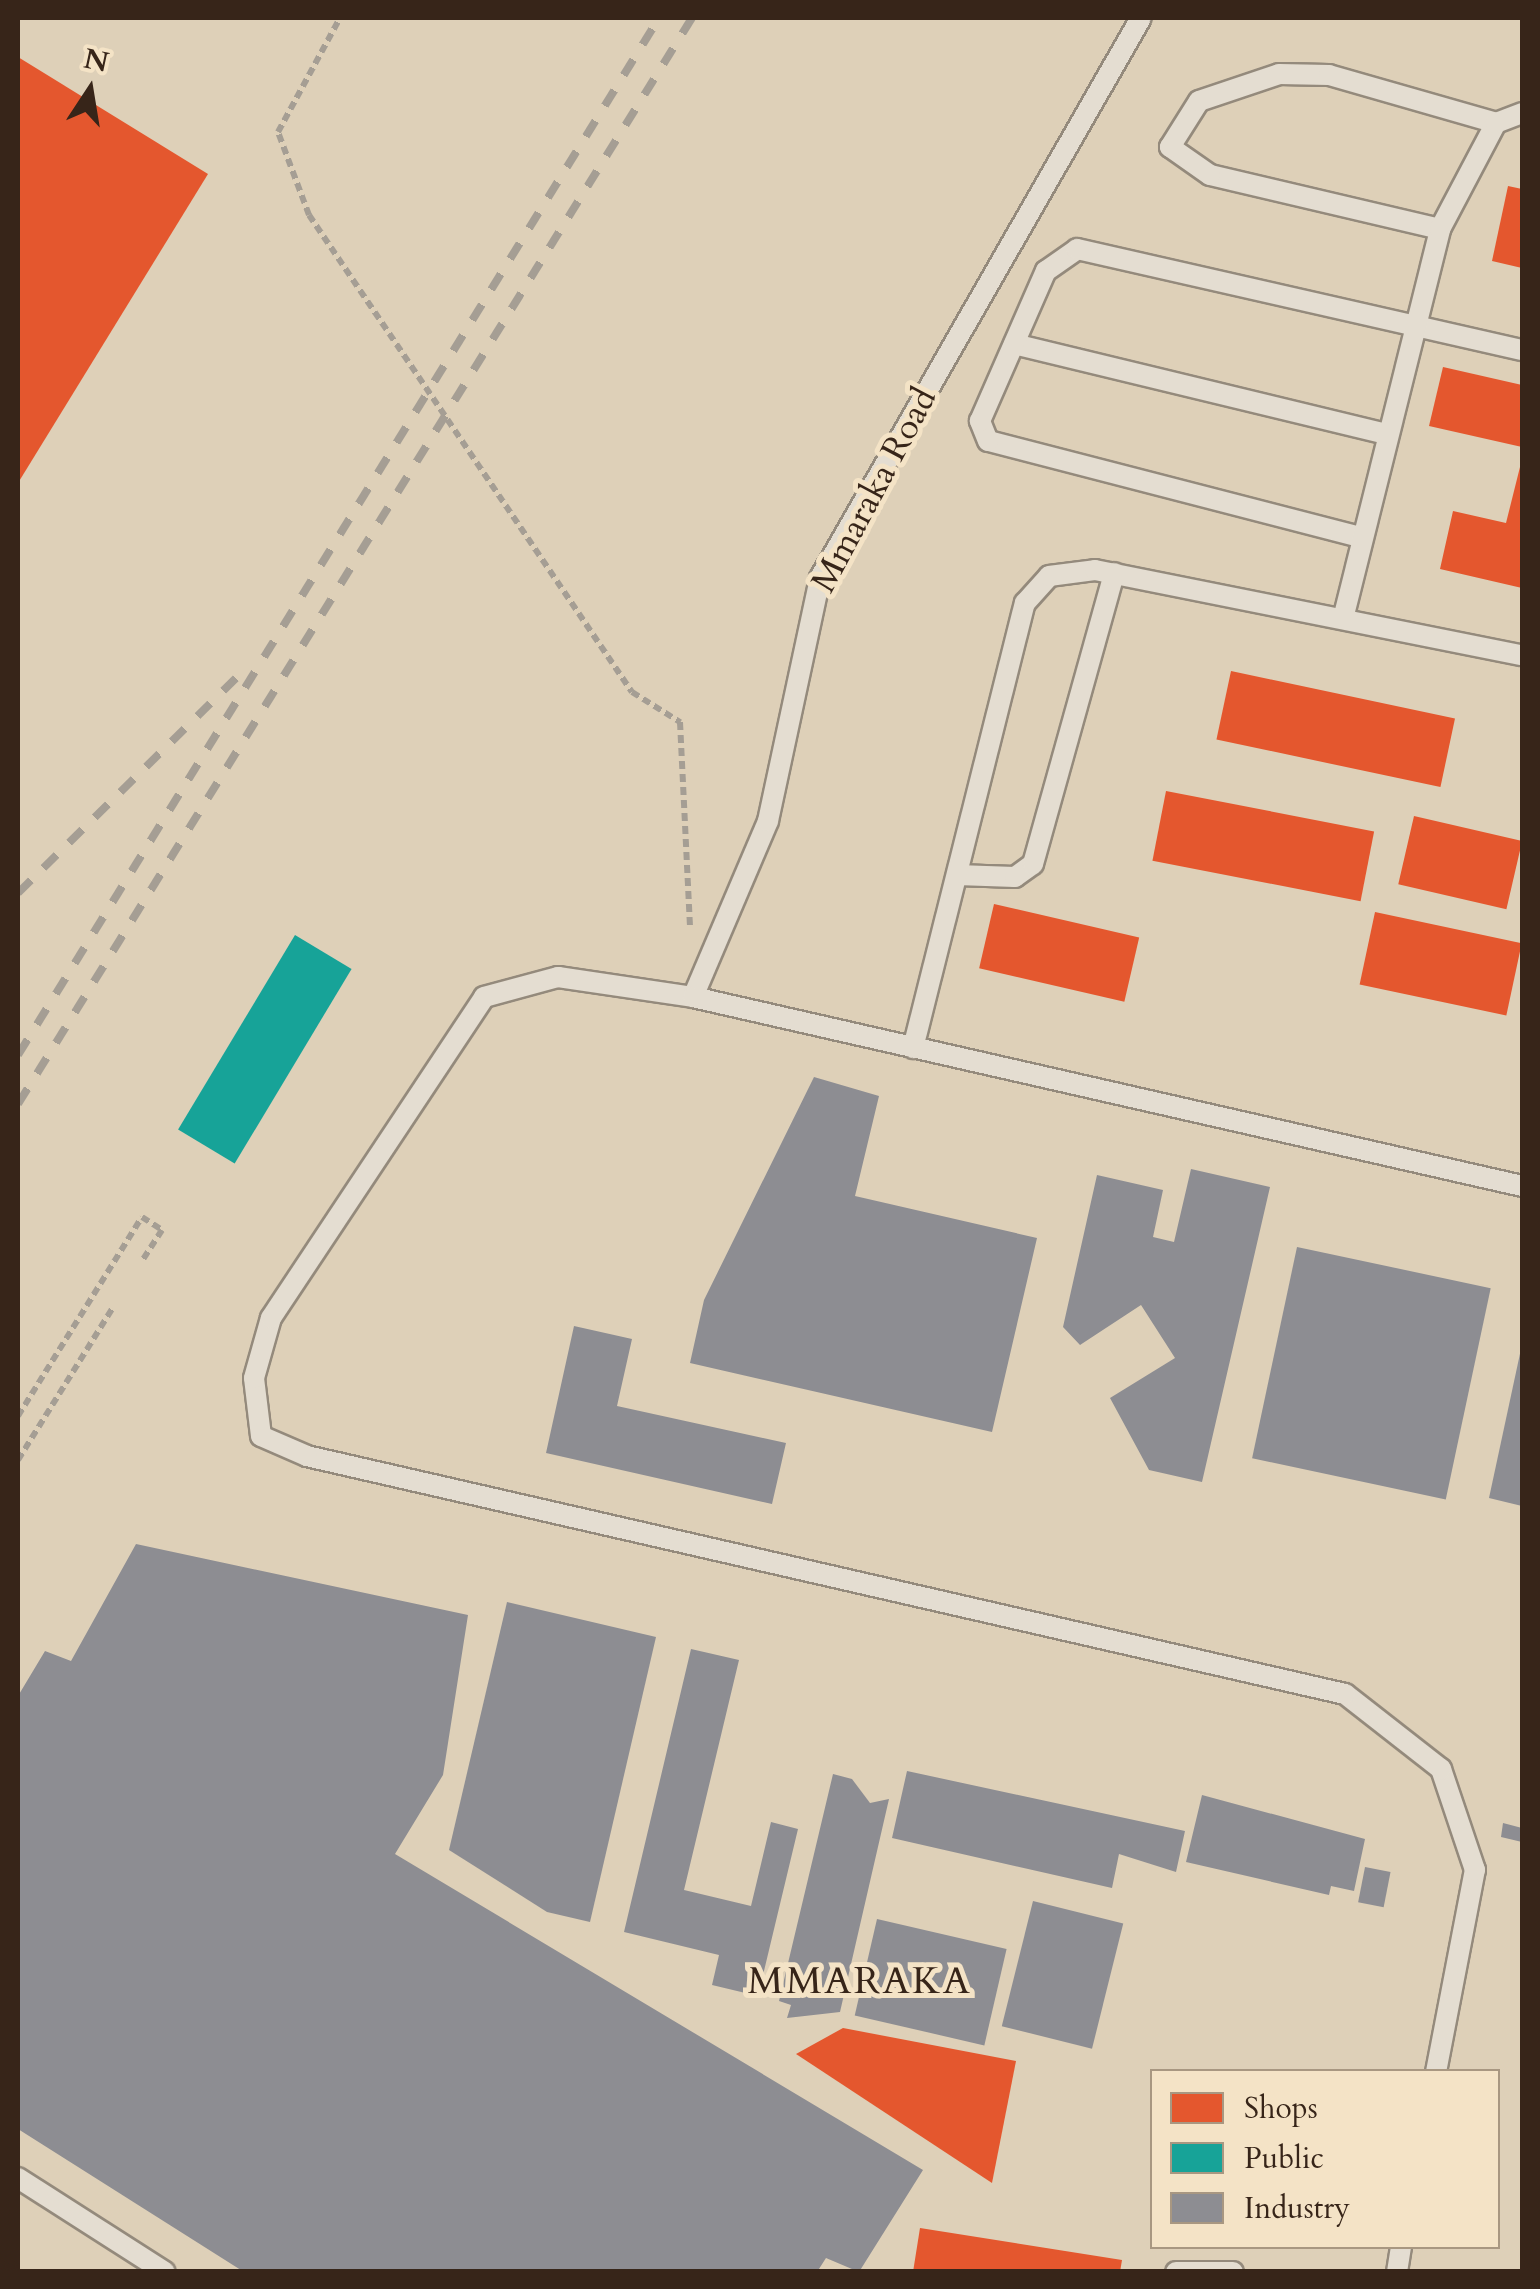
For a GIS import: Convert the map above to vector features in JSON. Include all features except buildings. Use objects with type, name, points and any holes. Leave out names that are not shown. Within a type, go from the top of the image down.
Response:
[{"type":"lane","name":"Mmaraka Road","points":[[692,998],[768,821],[820,578],[1141,18]]},
{"type":"lane","points":[[1440,229],[1210,176],[1170,146],[1198,101],[1279,74],[1329,75],[1496,122],[1522,113]]},
{"type":"lane","points":[[1344,615],[1412,324],[1440,229],[1496,122]]},
{"type":"lane","points":[[1360,537],[988,441],[980,421],[1046,271],[1077,250],[1522,350]]},
{"type":"lane","points":[[1014,344],[1385,434]]},
{"type":"lane","points":[[957,875],[1015,877],[1033,864],[1114,573]]},
{"type":"lane","points":[[913,1048],[1025,603],[1048,576],[1114,573],[1344,615],[1522,655]]},
{"type":"lane","points":[[1437,2069],[1475,1870],[1442,1769],[1345,1694],[391,1478],[260,1436],[254,1378],[272,1318],[484,997],[558,977],[692,998],[1522,1186]]},
{"type":"lane","points":[[18,2178],[165,2272]]},
{"type":"lane","points":[[1176,2272],[1233,2272]]},
{"type":"path","points":[[340,18],[278,132],[308,215],[632,692],[680,722],[682,884],[688,924],[709,960]]},
{"type":"path","points":[[18,1416],[142,1217],[162,1230],[142,1262]]},
{"type":"path","points":[[18,1460],[112,1309]]},
{"type":"railway","points":[[18,1055],[659,18]]},
{"type":"railway","points":[[18,1104],[692,18]]},
{"type":"railway","points":[[18,893],[239,675]]},
{"type":"district","name":"MMARAKA","points":[[860,1982]]}]
